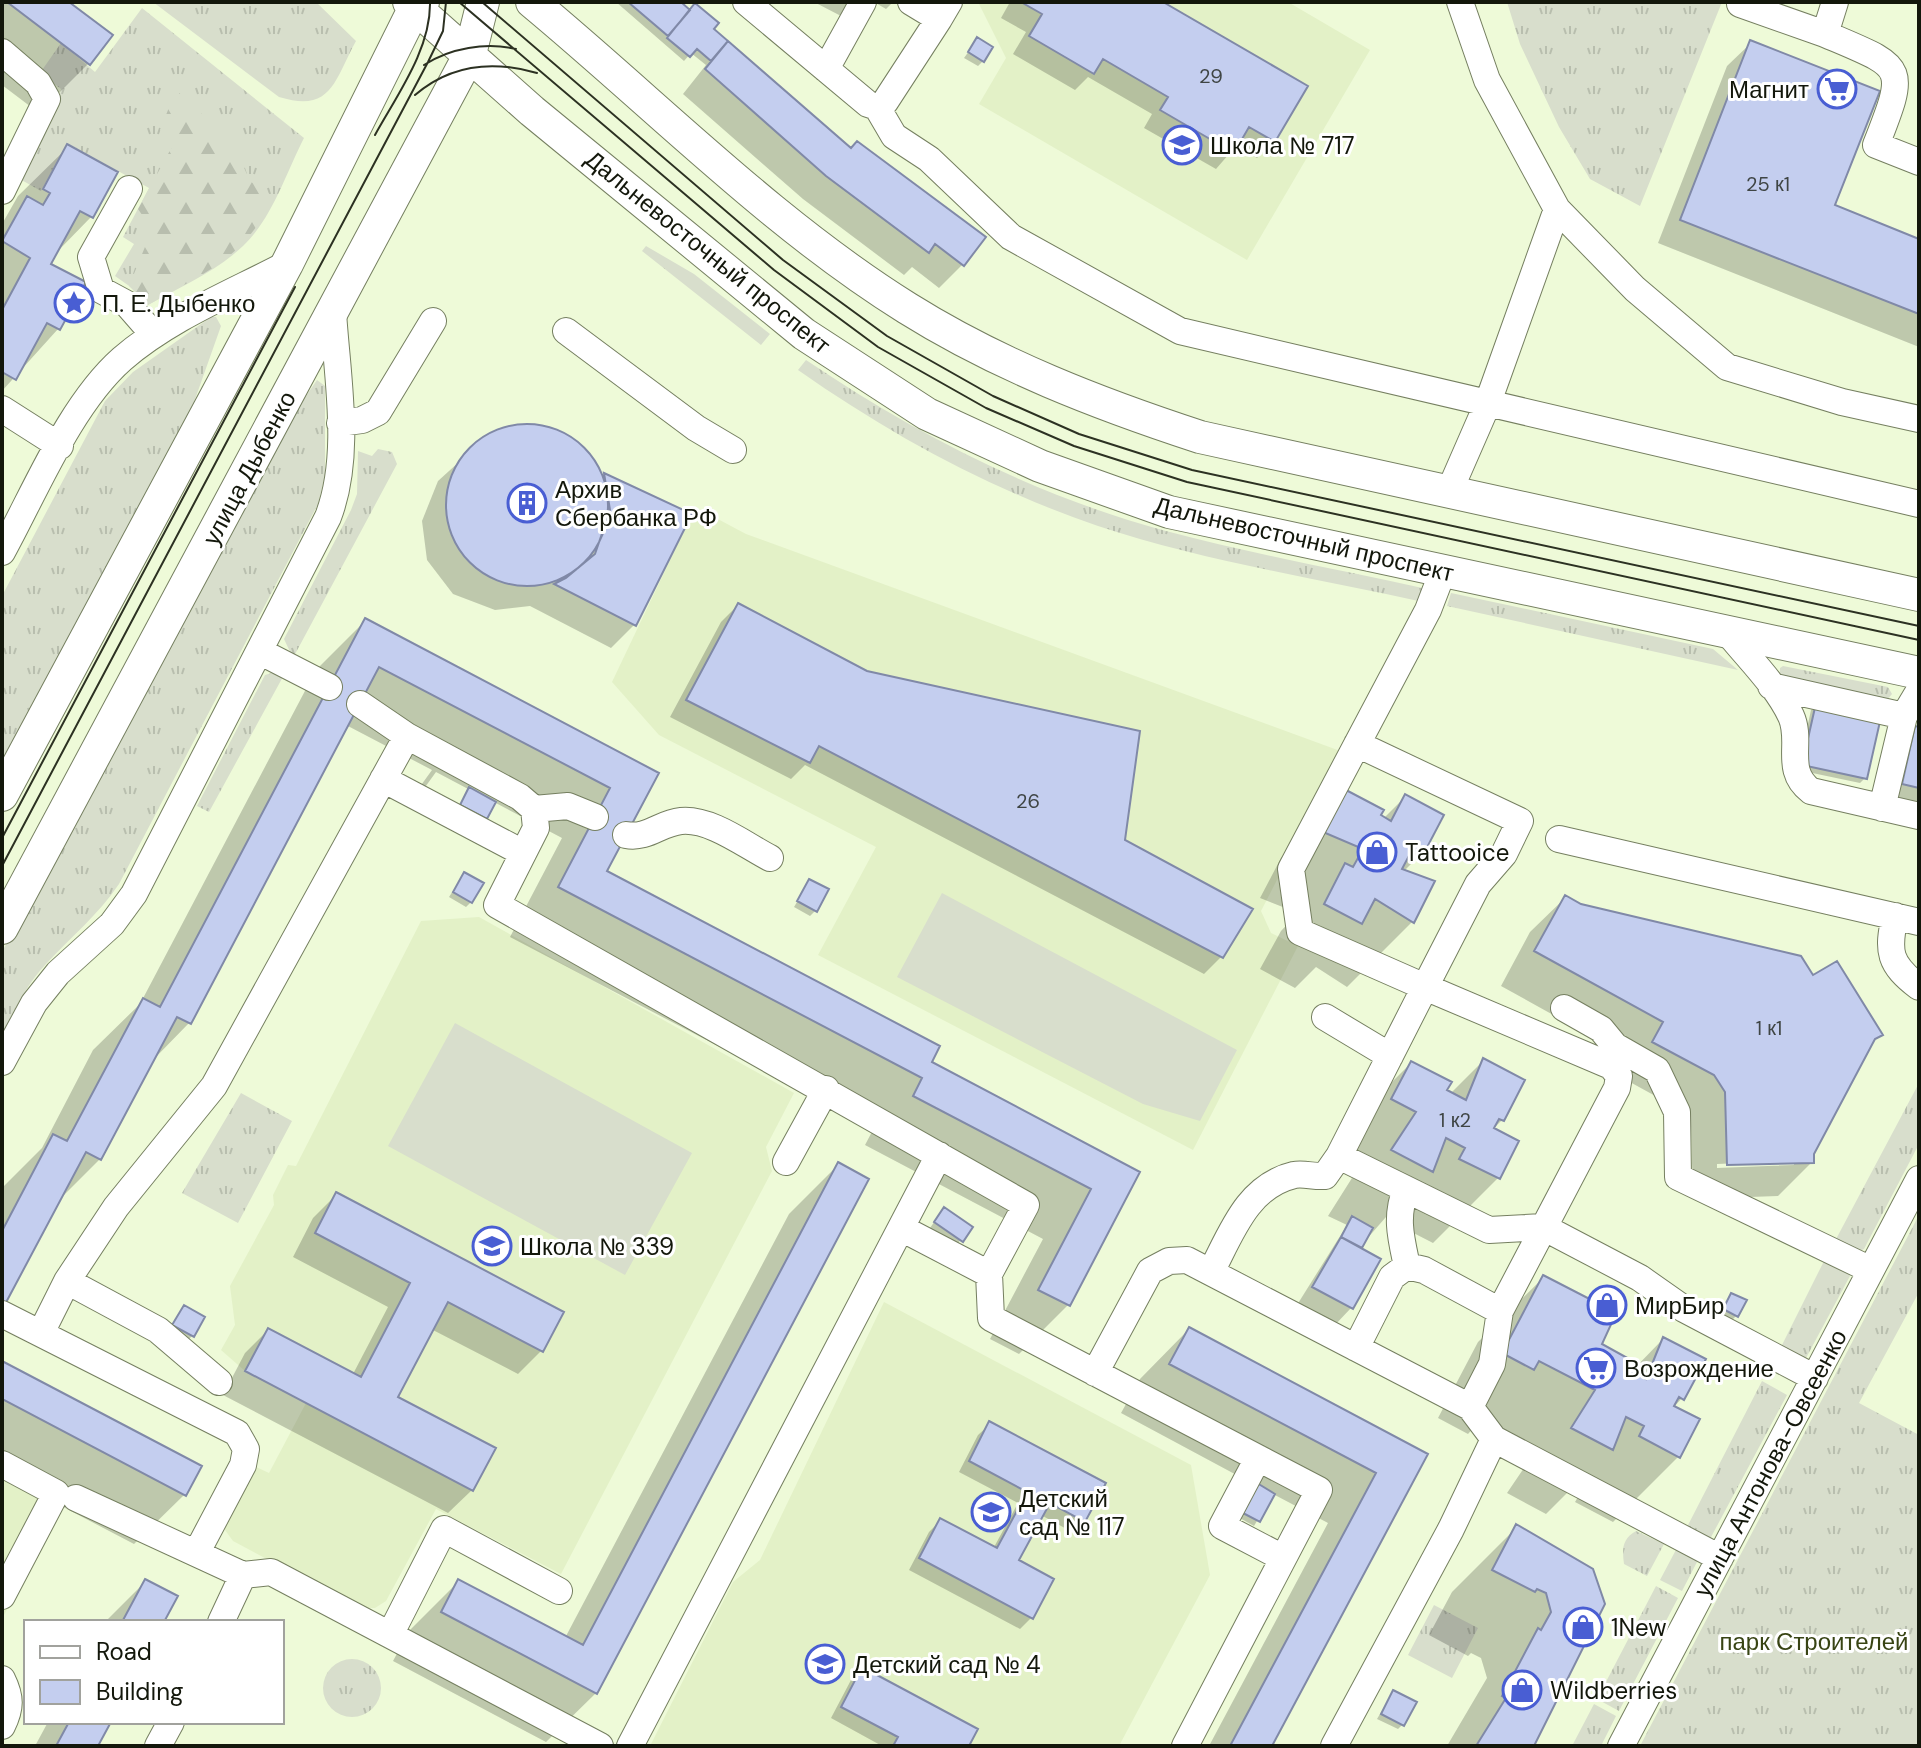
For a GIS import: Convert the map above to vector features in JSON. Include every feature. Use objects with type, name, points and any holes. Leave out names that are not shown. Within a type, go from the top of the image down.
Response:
[{"type":"main road","name":"улица Дыбенко","points":[[2,928],[470,54],[483,2]]},
{"type":"main road","points":[[532,2],[787,220],[907,308],[985,351],[1096,403],[1200,437],[1919,595]]},
{"type":"main road","name":"Дальневосточный проспект","points":[[415,4],[532,111],[804,334],[927,414],[1040,466],[1169,512],[1919,673]]},
{"type":"main road","points":[[2,795],[287,264],[415,4]]},
{"type":"street","points":[[746,2],[868,104],[877,107],[894,136],[929,159],[1011,237],[1180,331],[1919,504]]},
{"type":"street","points":[[826,69],[863,2]]},
{"type":"street","points":[[877,107],[885,102],[944,10],[911,2]]},
{"type":"street","points":[[1460,2],[1487,80],[1557,209],[1635,289],[1727,367],[1842,402],[1919,419]]},
{"type":"street","points":[[1825,34],[1835,2]]},
{"type":"street","points":[[1740,4],[1825,34],[1885,62],[1897,78],[1897,92],[1876,145],[1919,162]]},
{"type":"street","points":[[2,52],[38,83],[47,99],[2,191]]},
{"type":"street","points":[[129,189],[91,257],[101,290],[127,304],[154,335]]},
{"type":"street","points":[[1449,492],[1487,405],[1557,209]]},
{"type":"street","points":[[2,552],[94,389],[121,360],[154,335],[287,264]]},
{"type":"street","points":[[2,1062],[34,1003],[58,973],[112,924],[134,894],[335,500],[340,423],[333,312]]},
{"type":"street","points":[[340,423],[362,420],[378,412],[433,321]]},
{"type":"street","points":[[566,331],[696,428],[733,450]]},
{"type":"street","points":[[2,409],[60,446]]},
{"type":"street","points":[[1443,571],[1434,598],[1291,869],[1300,932],[1611,1066],[1619,1076],[1617,1088],[1500,1311],[1492,1364],[1470,1407]]},
{"type":"street","points":[[1729,634],[1792,718],[1794,767],[1799,782],[1811,791],[1919,816]]},
{"type":"street","points":[[259,651],[329,687]]},
{"type":"street","points":[[1771,686],[1904,716]]},
{"type":"street","points":[[1882,808],[1904,716],[1919,691]]},
{"type":"street","points":[[360,704],[407,736],[520,797],[534,809],[536,828],[497,905],[1026,1205],[989,1274],[991,1318],[1319,1490],[1185,1746]]},
{"type":"street","points":[[41,1333],[67,1281],[116,1207],[190,1120],[214,1086],[407,736]]},
{"type":"street","points":[[1211,1272],[1243,1210],[1270,1183],[1298,1174],[1325,1176],[1339,1156],[1478,884],[1504,854],[1520,821],[1357,744]]},
{"type":"street","points":[[383,779],[523,853]]},
{"type":"street","points":[[534,809],[568,806],[595,817]]},
{"type":"street","points":[[626,835],[640,837],[679,821],[700,823],[770,858]]},
{"type":"street","points":[[1559,839],[1907,919],[1889,944],[1897,971],[1919,987]]},
{"type":"street","points":[[1564,1008],[1601,1029],[1615,1046],[1657,1070],[1677,1112],[1678,1177],[1871,1270]]},
{"type":"street","points":[[1325,1017],[1390,1056]]},
{"type":"street","points":[[786,1162],[826,1089]]},
{"type":"street","points":[[630,1746],[939,1155]]},
{"type":"street","points":[[1339,1156],[1489,1230],[1543,1227],[1640,1278],[1684,1309],[1815,1378]]},
{"type":"street","name":"улица Антонова-Овсеенко","points":[[1621,1746],[1919,1179]]},
{"type":"street","points":[[1406,1189],[1399,1207],[1399,1227],[1407,1266]]},
{"type":"street","points":[[901,1228],[989,1274]]},
{"type":"street","points":[[1095,1373],[1150,1271],[1169,1261],[1187,1260],[1470,1407],[1494,1439],[1720,1558]]},
{"type":"street","points":[[1356,1348],[1392,1277],[1407,1266],[1424,1270],[1500,1311]]},
{"type":"street","points":[[67,1281],[158,1330],[219,1382]]},
{"type":"street","points":[[2,1314],[237,1433],[246,1449],[243,1465],[197,1552]]},
{"type":"street","points":[[1334,1746],[1451,1529],[1494,1439]]},
{"type":"street","points":[[1258,1458],[1222,1526],[1283,1558]]},
{"type":"street","points":[[2,1464],[56,1493],[2,1596]]},
{"type":"street","points":[[76,1498],[243,1575],[271,1572],[600,1746]]},
{"type":"street","points":[[390,1635],[444,1529],[559,1591]]},
{"type":"street","points":[[222,1620],[243,1575]]},
{"type":"street","points":[[2,1679],[10,1696],[9,1712],[2,1726]]},
{"type":"street","points":[[158,1746],[170,1724]]},
{"type":"shaded area","name":"Школа № 717","points":[[978,2],[1288,2],[1370,50],[1247,260],[979,104],[1006,58]]},
{"type":"shaded area","points":[[692,514],[714,517],[746,534],[1343,752],[1261,911],[1271,933],[1298,946],[1193,1150],[818,955],[876,847],[659,735],[612,682]]},
{"type":"shaded area","name":"Школа № 339","points":[[479,917],[794,1093],[766,1147],[772,1171],[561,1574],[436,1509],[386,1601],[375,1608],[359,1608],[233,1541],[225,1530],[225,1520],[254,1466],[269,1473],[306,1403],[245,1371],[221,1350],[235,1325],[230,1286],[274,1205],[273,1195],[288,1165],[296,1166],[421,921]]},
{"type":"shaded area","name":"Детский сад № 117","points":[[884,1302],[1191,1465],[1210,1575],[1119,1746],[650,1746],[733,1582],[760,1560]]},
{"type":"shaded area","points":[[2,1459],[68,1494],[2,1619]]},
{"type":"green space","points":[[153,2],[316,2],[356,41],[329,90],[310,101],[297,101],[279,97]]},
{"type":"green space","points":[[1507,2],[1722,2],[1640,206],[1590,179],[1559,127],[1520,44]]},
{"type":"green space","points":[[142,8],[304,138],[270,209],[243,246],[210,271],[148,305],[142,295],[115,276],[134,244],[123,237],[149,188],[67,143],[41,191],[18,178],[57,107],[61,89],[40,73],[61,43],[95,72]]},
{"type":"green space","points":[[176,90],[219,130],[237,152],[250,181],[274,197],[250,236],[222,262],[148,305],[129,286],[147,242],[149,225],[138,209],[173,145],[160,130]]},
{"type":"green space","points":[[646,246],[694,274],[770,334],[761,345],[642,251]]},
{"type":"green space","points":[[211,317],[216,317],[221,326],[193,405],[2,764],[2,596],[105,401],[133,372]]},
{"type":"green space","points":[[806,360],[934,438],[1071,500],[1118,517],[1198,539],[1427,589],[1423,602],[1178,549],[1058,511],[980,478],[869,417],[798,370]]},
{"type":"green space","points":[[317,380],[325,386],[325,476],[318,504],[119,884],[94,916],[39,972],[2,1034],[2,952],[267,452]]},
{"type":"green space","points":[[378,449],[392,452],[397,464],[293,658],[284,639],[351,510],[357,494],[358,451],[372,456]]},
{"type":"green space","points":[[1451,593],[1713,649],[1738,670],[1447,606]]},
{"type":"green space","points":[[1783,666],[1888,687],[1892,694],[1887,700],[1780,676]]},
{"type":"green space","points":[[285,673],[209,812],[197,806],[265,675]]},
{"type":"green space","points":[[942,893],[1237,1050],[1200,1121],[1143,1104],[897,977]]},
{"type":"green space","points":[[455,1023],[692,1153],[625,1275],[388,1146]]},
{"type":"green space","points":[[1919,1083],[1919,1144],[1864,1249],[1857,1252],[1835,1241]]},
{"type":"green space","points":[[241,1093],[292,1121],[238,1223],[182,1193]]},
{"type":"green space","name":"парк Строителей","points":[[1919,1215],[1919,1292],[1859,1403],[1919,1435],[1919,1746],[1640,1746]]},
{"type":"green space","points":[[1825,1259],[1846,1270],[1850,1276],[1806,1358],[1781,1347]]},
{"type":"green space","points":[[1762,1381],[1787,1395],[1710,1539],[1686,1529]]},
{"type":"green space","points":[[1636,1531],[1664,1544],[1647,1576],[1624,1564],[1624,1545]]},
{"type":"green space","points":[[1678,1546],[1695,1555],[1697,1562],[1682,1591],[1660,1580]]},
{"type":"green space","points":[[1656,1586],[1678,1598],[1619,1711],[1597,1699]]},
{"type":"green space","points":[[1434,1605],[1478,1628],[1452,1678],[1408,1655]]},
{"type":"green space","points":[[352,1659],[373,1667],[381,1688],[373,1709],[352,1717],[331,1709],[323,1688],[331,1667]]},
{"type":"green space","points":[[1594,1704],[1616,1716],[1601,1746],[1572,1746]]},
{"type":"building","points":[[7,2],[69,2],[113,35],[90,65]]},
{"type":"building","points":[[628,2],[681,2],[690,10],[668,36]]},
{"type":"building","points":[[1021,2],[1163,2],[1308,86],[1275,142],[1249,127],[1234,153],[1160,110],[1168,97],[1103,59],[1094,74],[1029,36],[1042,14]]},
{"type":"building","points":[[695,3],[719,23],[714,29],[728,41],[711,61],[697,49],[690,57],[667,38]]},
{"type":"building","points":[[977,37],[993,47],[984,62],[968,52]]},
{"type":"building","points":[[1750,40],[1880,91],[1835,205],[1919,239],[1919,314],[1680,220]]},
{"type":"building","points":[[728,41],[851,148],[857,141],[986,237],[964,266],[935,244],[929,253],[826,176],[705,69]]},
{"type":"building","points":[[67,144],[118,172],[93,218],[80,211],[51,264],[86,282],[60,330],[47,323],[16,380],[2,372],[2,310],[30,258],[2,241],[27,196],[43,205],[50,193],[43,189]]},
{"type":"building","name":"Архив Сбербанка РФ","points":[[527,424],[558,430],[584,448],[602,474],[608,505],[602,536],[584,562],[558,580],[527,586],[496,580],[470,562],[452,536],[446,505],[452,474],[470,448],[496,430]]},
{"type":"building","points":[[604,473],[692,514],[636,626],[554,584],[595,554],[610,510]]},
{"type":"building","points":[[738,603],[867,671],[1140,731],[1125,840],[1253,909],[1223,958],[819,746],[810,763],[686,700]]},
{"type":"building","points":[[365,618],[659,773],[607,871],[940,1046],[932,1062],[1140,1172],[1070,1306],[1038,1290],[1091,1189],[913,1096],[922,1078],[558,887],[610,788],[379,667],[191,1024],[177,1017],[101,1160],[86,1152],[2,1310],[2,1231],[53,1134],[67,1141],[143,998],[160,1007]]},
{"type":"building","points":[[1816,703],[1881,717],[1867,779],[1802,765]]},
{"type":"building","points":[[1915,726],[1919,727],[1919,788],[1902,784]]},
{"type":"building","points":[[469,787],[496,802],[487,819],[460,805]]},
{"type":"building","points":[[1346,790],[1384,810],[1381,815],[1391,821],[1405,794],[1444,815],[1423,855],[1412,850],[1402,869],[1435,881],[1414,923],[1375,899],[1362,924],[1324,904],[1345,863],[1353,867],[1363,849],[1323,832]]},
{"type":"building","points":[[464,872],[484,883],[472,903],[453,892]]},
{"type":"building","points":[[809,879],[829,889],[817,912],[797,901]]},
{"type":"building","points":[[1565,895],[1581,904],[1801,956],[1813,975],[1837,961],[1883,1035],[1875,1039],[1814,1154],[1814,1163],[1727,1165],[1725,1092],[1714,1075],[1652,1042],[1663,1022],[1534,951]]},
{"type":"building","points":[[1483,1058],[1525,1080],[1504,1121],[1499,1119],[1494,1128],[1519,1141],[1500,1179],[1459,1159],[1465,1148],[1446,1138],[1433,1172],[1391,1150],[1416,1112],[1391,1099],[1411,1061],[1452,1082],[1447,1090],[1466,1100]]},
{"type":"building","points":[[838,1162],[869,1179],[597,1694],[441,1612],[458,1579],[583,1645]]},
{"type":"building","points":[[336,1192],[564,1312],[543,1352],[448,1302],[398,1397],[496,1448],[473,1491],[245,1371],[268,1328],[361,1377],[410,1283],[315,1233]]},
{"type":"building","points":[[944,1207],[973,1227],[963,1242],[934,1222]]},
{"type":"building","points":[[1352,1216],[1373,1228],[1362,1248],[1341,1237]]},
{"type":"building","points":[[1341,1237],[1381,1259],[1353,1309],[1312,1287]]},
{"type":"building","points":[[1543,1275],[1607,1308],[1612,1304],[1619,1307],[1602,1344],[1631,1360],[1627,1369],[1646,1379],[1663,1337],[1706,1359],[1684,1400],[1679,1397],[1674,1406],[1700,1419],[1680,1458],[1639,1436],[1644,1426],[1626,1417],[1613,1450],[1571,1428],[1595,1390],[1539,1361],[1534,1370],[1502,1353]]},
{"type":"building","points":[[1731,1293],[1747,1300],[1738,1317],[1723,1309]]},
{"type":"building","points":[[184,1305],[205,1317],[194,1337],[172,1325]]},
{"type":"building","points":[[1189,1327],[1428,1454],[1272,1746],[1230,1746],[1376,1473],[1169,1364]]},
{"type":"building","points":[[2,1361],[202,1466],[186,1496],[2,1399]]},
{"type":"building","points":[[989,1421],[1106,1483],[1085,1522],[1050,1503],[1019,1560],[1054,1579],[1033,1619],[919,1558],[940,1518],[997,1548],[1027,1492],[969,1461]]},
{"type":"building","points":[[1257,1483],[1275,1494],[1260,1522],[1241,1512]]},
{"type":"building","points":[[1516,1524],[1593,1569],[1605,1604],[1534,1746],[1476,1746],[1506,1698],[1502,1696],[1538,1628],[1541,1630],[1551,1612],[1546,1593],[1537,1589],[1535,1592],[1492,1570]]},
{"type":"building","points":[[145,1579],[178,1596],[165,1620],[123,1620]]},
{"type":"building","points":[[862,1667],[978,1729],[969,1746],[893,1746],[898,1737],[841,1707]]},
{"type":"building","points":[[1393,1690],[1417,1702],[1404,1726],[1381,1714]]},
{"type":"building","points":[[68,1724],[110,1724],[98,1746],[56,1746]]},
{"type":"tram line","points":[[375,135],[419,54],[429,20],[430,2]]},
{"type":"tram line","points":[[2,866],[428,62],[443,31],[446,2]]},
{"type":"tram line","points":[[459,2],[774,270],[878,347],[986,408],[1074,446],[1187,482],[1919,640]]},
{"type":"tram line","points":[[482,2],[783,260],[887,336],[993,396],[1079,434],[1192,470],[1919,626]]},
{"type":"tram line","points":[[424,65],[445,54],[468,48],[493,46],[516,49]]},
{"type":"tram line","points":[[415,95],[443,77],[473,68],[504,67],[537,73]]},
{"type":"tram line","points":[[2,838],[295,287]]},
{"type":"place","name":"Магнит","points":[[1837,89]]},
{"type":"place","name":"Школа № 717","points":[[1182,145]]},
{"type":"place","name":"П. Е. Дыбенко","points":[[74,303]]},
{"type":"place","name":"Архив Сбербанка РФ","points":[[527,503]]},
{"type":"place","name":"Tattooice","points":[[1377,852]]},
{"type":"place","name":"Школа № 339","points":[[492,1246]]},
{"type":"place","name":"МирБир","points":[[1607,1305]]},
{"type":"place","name":"Возрождение","points":[[1596,1368]]},
{"type":"place","name":"Детский сад № 117","points":[[991,1512]]},
{"type":"place","name":"1New","points":[[1583,1627]]},
{"type":"place","name":"Детский сад № 4","points":[[825,1664]]},
{"type":"place","name":"Wildberries","points":[[1522,1690]]}]
